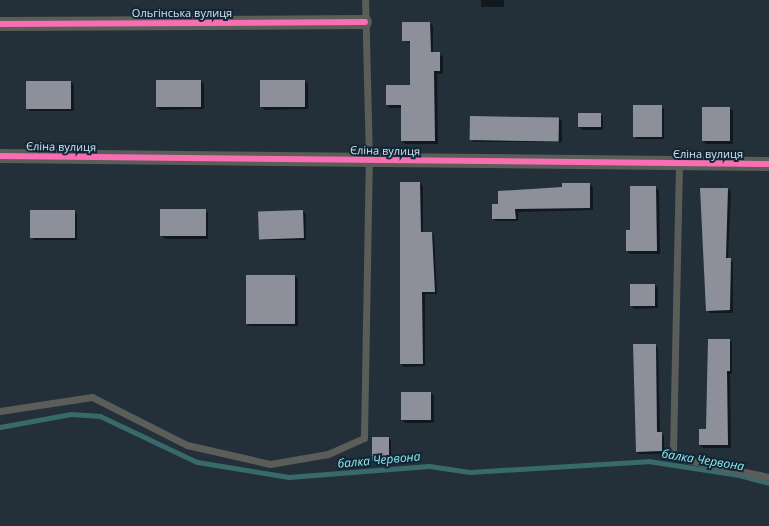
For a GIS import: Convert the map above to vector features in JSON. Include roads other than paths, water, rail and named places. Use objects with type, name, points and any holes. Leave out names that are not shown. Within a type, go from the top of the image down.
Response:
[{"type":"street","name":"Ольгінська вулиця","points":[[0,24],[365,22]]},
{"type":"street","name":"Єліна вулиця","points":[[0,156],[769,164]]},
{"type":"lane","points":[[0,411],[92,397],[187,445],[270,464],[328,454],[364,438],[369,161],[365,0]]},
{"type":"lane","points":[[679,164],[673,457],[769,477]]},
{"type":"waterway","name":"балка Червона","points":[[0,427],[71,414],[100,416],[197,462],[289,477],[429,466],[470,472],[648,461],[739,475],[769,483]]}]
